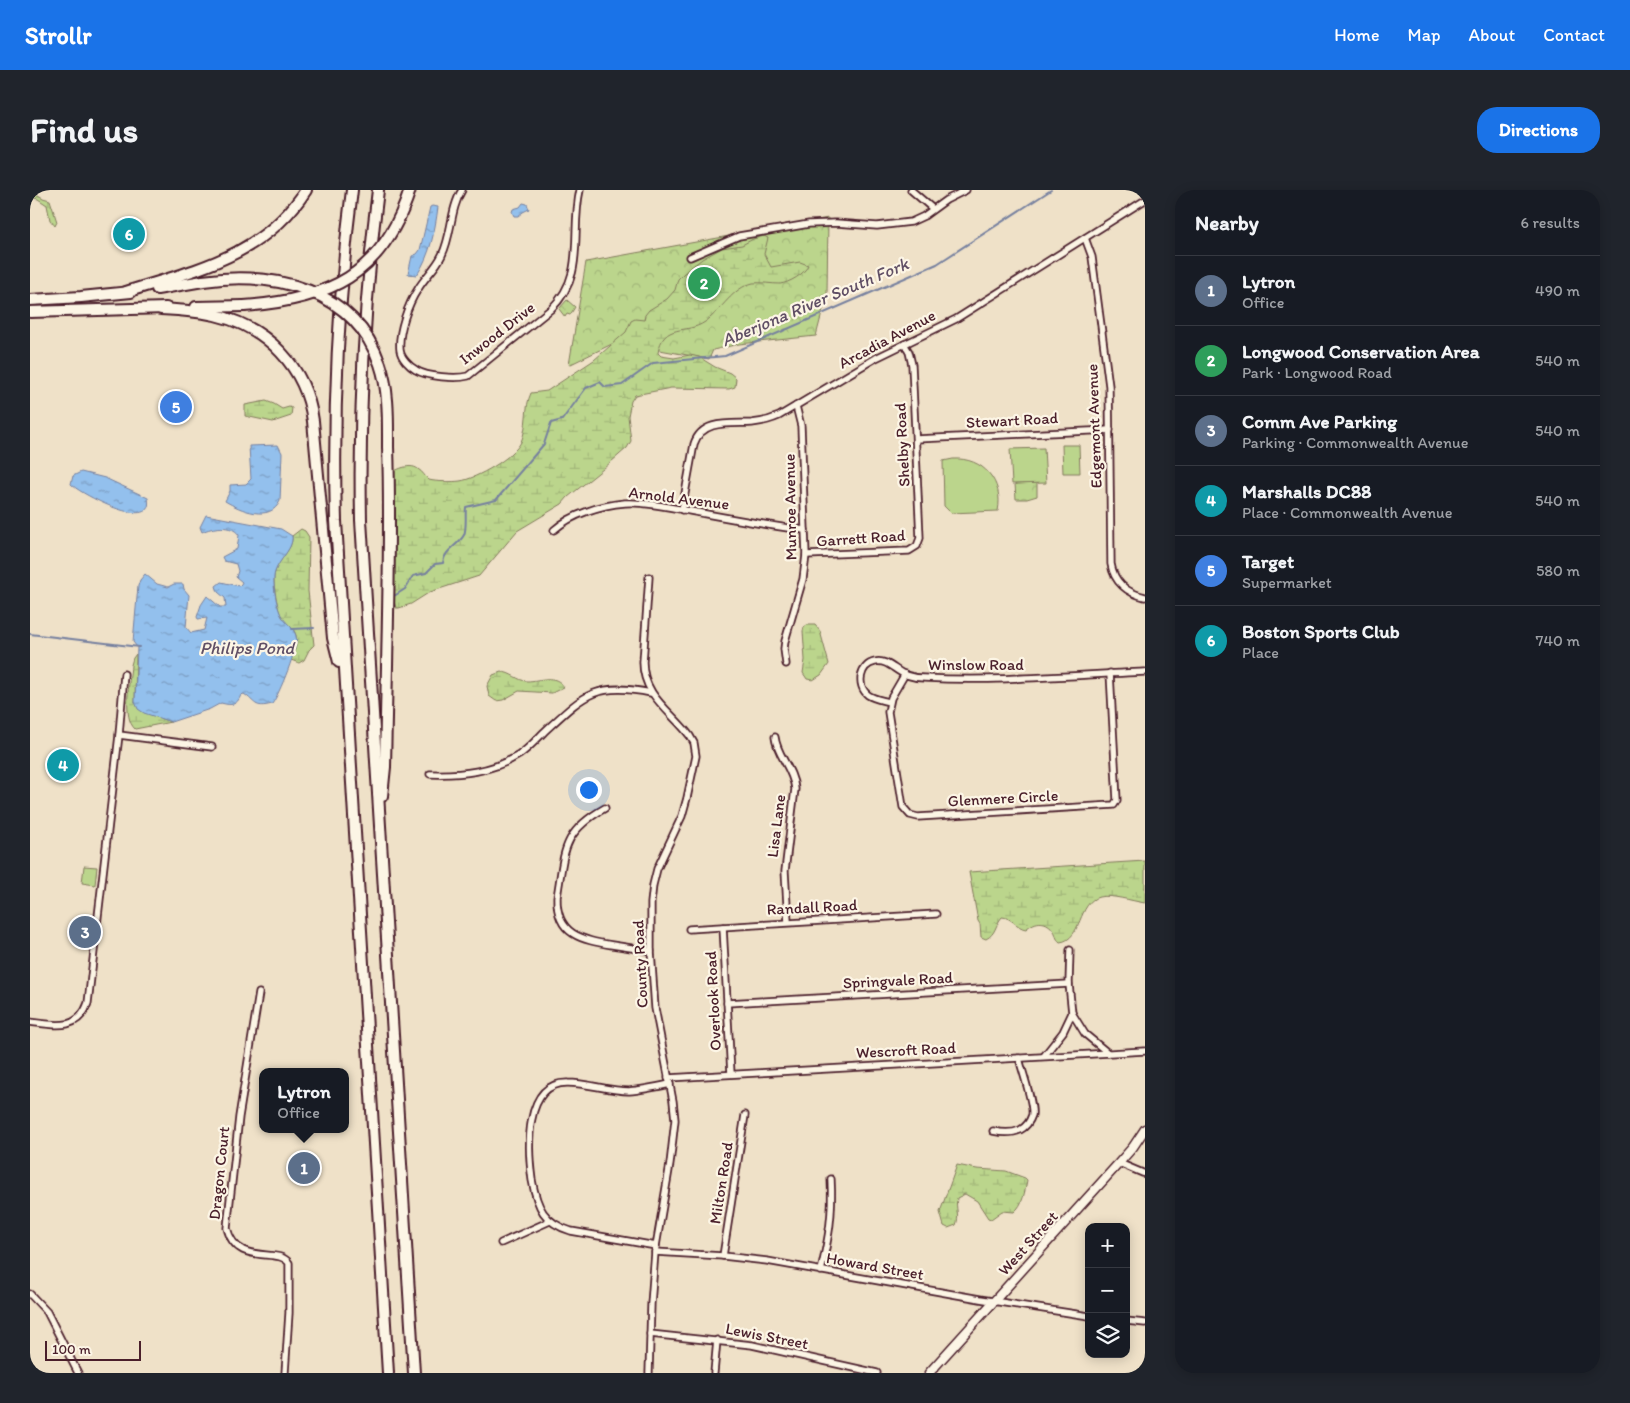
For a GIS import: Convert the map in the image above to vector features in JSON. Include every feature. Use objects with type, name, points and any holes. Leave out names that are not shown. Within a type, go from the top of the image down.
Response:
[{"type":"highway","points":[[126,292],[196,271],[234,253],[260,238],[282,219],[306,190]]},
{"type":"highway","points":[[352,190],[340,308],[335,434],[337,544],[388,1373]]},
{"type":"highway","points":[[378,190],[364,335],[360,451],[364,575],[414,1373]]},
{"type":"highway","points":[[30,312],[244,306],[284,302],[320,293],[347,279],[366,264],[387,240],[400,216],[410,190]]},
{"type":"highway","points":[[30,300],[73,298],[149,290],[229,278],[256,279],[286,284],[313,292],[331,301],[359,326],[373,347],[383,378],[387,415],[389,494],[385,766],[379,824]]},
{"type":"highway","points":[[161,309],[213,315],[249,327],[268,339],[282,353],[302,383],[313,421],[333,638],[345,690]]},
{"type":"main road","name":"West Street","points":[[929,1373],[1119,1163],[1145,1129]]},
{"type":"street","name":"Inwood Drive","points":[[462,190],[456,202],[443,255],[413,295],[404,318],[400,351],[409,365],[425,374],[453,377],[468,376],[559,300],[567,289],[573,272],[580,190]]},
{"type":"street","points":[[911,190],[933,209]]},
{"type":"street","points":[[690,257],[730,239],[820,222],[877,226],[919,220],[946,200],[966,190]]},
{"type":"street","name":"Arcadia Avenue","points":[[682,510],[694,444],[702,431],[716,425],[766,421],[796,406],[868,362],[956,319],[1145,200]]},
{"type":"street","name":"Edgemont Avenue","points":[[1084,238],[1092,257],[1108,380],[1112,569],[1118,582],[1125,589],[1145,597]]},
{"type":"street","name":"Shelby Road","points":[[904,344],[909,352],[912,365],[920,538],[917,546]]},
{"type":"street","name":"Munroe Avenue","points":[[786,664],[785,641],[803,579],[806,556],[801,426],[796,406]]},
{"type":"street","name":"Stewart Road","points":[[916,439],[1110,430]]},
{"type":"street","name":"Arnold Avenue","points":[[554,530],[571,518],[616,505],[638,503],[806,530]]},
{"type":"street","name":"Garrett Road","points":[[806,556],[909,551],[917,546]]},
{"type":"street","name":"County Road","points":[[648,1373],[656,1249],[674,1130],[674,1110],[670,1084],[655,1008],[651,951],[651,903],[657,869],[685,807],[696,749],[685,730],[651,693],[646,682],[643,668],[649,577]]},
{"type":"street","name":"Winslow Road","points":[[889,702],[864,692],[861,684],[862,672],[870,664],[879,661],[889,664],[905,674],[922,678],[962,680],[1145,672]]},
{"type":"street","name":"Glenmere Circle","points":[[889,702],[889,719],[902,803],[910,815],[918,817],[1111,806],[1117,800],[1110,673]]},
{"type":"street","points":[[30,1022],[58,1026],[67,1024],[80,1016],[87,1006],[119,734],[124,674]]},
{"type":"street","points":[[889,702],[905,674]]},
{"type":"street","points":[[430,774],[472,773],[514,758],[526,750],[571,708],[593,693],[618,688],[651,693]]},
{"type":"street","points":[[119,734],[212,747]]},
{"type":"street","name":"Lisa Lane","points":[[775,738],[777,747],[792,775],[795,789],[785,871],[788,922]]},
{"type":"street","points":[[605,808],[581,824],[568,842],[557,897],[558,912],[567,929],[578,937],[651,951]]},
{"type":"street","name":"Randall Road","points":[[689,929],[936,914]]},
{"type":"street","name":"Overlook Road","points":[[723,927],[731,1074]]},
{"type":"street","points":[[1070,950],[1072,1013],[1085,1034],[1108,1053]]},
{"type":"street","name":"Springvale Road","points":[[727,1003],[1070,984]]},
{"type":"street","name":"Dragon Court","points":[[259,994],[239,1117],[227,1228],[232,1240],[245,1251],[255,1255],[283,1257],[290,1263],[285,1373]]},
{"type":"street","points":[[1044,1056],[1063,1032],[1072,1013]]},
{"type":"street","name":"Wescroft Road","points":[[668,1078],[1145,1051]]},
{"type":"street","points":[[993,1131],[1009,1133],[1019,1130],[1028,1124],[1032,1116],[1032,1107],[1019,1058]]},
{"type":"street","points":[[502,1243],[550,1221],[538,1203],[530,1158],[530,1130],[535,1106],[542,1093],[553,1085],[561,1083],[628,1091],[670,1084]]},
{"type":"street","name":"Milton Road","points":[[723,1256],[745,1116]]},
{"type":"street","points":[[1119,1163],[1145,1174]]},
{"type":"street","points":[[821,1271],[831,1230],[833,1204],[831,1179]]},
{"type":"street","name":"Howard Street","points":[[550,1221],[571,1231],[656,1249],[767,1260],[821,1271],[1085,1315]]},
{"type":"street","points":[[30,1294],[47,1312],[78,1373]]},
{"type":"street","points":[[1130,1321],[1145,1323]]},
{"type":"street","name":"Lewis Street","points":[[650,1334],[717,1340],[757,1346],[877,1373]]},
{"type":"street","points":[[714,1373],[717,1340]]},
{"type":"green space","points":[[30,190],[50,200],[57,222],[55,226],[50,220],[47,205],[38,199],[30,197]]},
{"type":"green space","points":[[828,218],[827,294],[816,336],[739,344],[713,350],[709,359],[616,342],[569,365],[586,262]]},
{"type":"green space","points":[[764,236],[768,238],[764,254],[771,267],[800,262],[808,265],[804,272],[792,280],[780,284],[753,283],[746,286],[733,294],[705,322],[698,326],[670,333],[661,343],[658,353],[661,356],[674,358],[690,355],[699,357],[736,378],[735,387],[729,389],[671,388],[635,395],[631,401],[628,416],[631,441],[627,448],[562,504],[517,531],[479,576],[430,592],[411,604],[396,608],[393,598],[385,478],[396,470],[410,466],[420,470],[429,480],[457,481],[475,476],[494,466],[511,454],[521,442],[525,430],[527,405],[531,393],[547,391],[594,360],[626,332],[631,321],[635,319],[644,320],[649,310],[667,299],[675,290],[678,279],[702,259],[722,248],[742,245]]},
{"type":"green space","points":[[567,300],[575,307],[570,315],[567,314],[565,317],[559,309]]},
{"type":"green space","points":[[266,401],[282,409],[292,408],[291,416],[273,422],[245,416],[245,405]]},
{"type":"green space","points":[[1062,445],[1079,445],[1080,473],[1063,473]]},
{"type":"green space","points":[[1044,448],[1046,483],[1012,484],[1010,449]]},
{"type":"green space","points":[[964,459],[974,462],[989,473],[998,490],[998,511],[951,513],[944,506],[943,461]]},
{"type":"green space","points":[[1037,483],[1037,496],[1027,499],[1016,499],[1015,484]]},
{"type":"green space","points":[[301,529],[309,537],[308,591],[314,645],[304,660],[299,663],[291,660],[296,643],[296,635],[281,616],[276,599],[274,575],[276,568],[290,547],[292,536]]},
{"type":"green space","points":[[807,625],[815,625],[820,631],[829,664],[821,675],[813,680],[807,679],[803,673],[805,660],[803,631]]},
{"type":"green space","points":[[136,654],[135,702],[162,719],[171,722],[135,729],[131,724],[128,708],[128,690],[131,665]]},
{"type":"green space","points":[[501,672],[508,673],[524,681],[552,679],[564,687],[552,693],[519,691],[503,700],[496,701],[489,696],[487,686],[493,675]]},
{"type":"green space","points":[[1145,861],[1145,903],[1104,896],[1092,900],[1072,935],[1067,940],[1060,942],[1051,927],[1045,923],[1037,923],[1026,929],[1005,917],[1002,917],[989,937],[986,939],[981,937],[969,872]]},
{"type":"green space","points":[[84,866],[97,867],[95,885],[82,883]]},
{"type":"green space","points":[[957,1165],[977,1169],[1006,1171],[1025,1178],[1027,1180],[1020,1206],[1014,1212],[1002,1211],[991,1219],[988,1218],[977,1201],[965,1194],[957,1198],[958,1218],[956,1225],[948,1228],[944,1226],[940,1212]]},
{"type":"water","points":[[523,203],[527,204],[529,209],[518,216],[514,216],[513,209],[520,207]]},
{"type":"water","points":[[430,207],[438,207],[429,251],[417,275],[408,274],[412,256],[420,250]]},
{"type":"water","points":[[278,445],[282,453],[280,501],[275,508],[269,512],[254,513],[225,501],[230,491],[230,485],[246,484],[251,479],[249,446]]},
{"type":"water","points":[[81,472],[105,478],[148,498],[147,508],[141,512],[130,512],[101,502],[77,489],[71,484],[73,476]]},
{"type":"water","name":"Philips Pond","points":[[206,515],[281,529],[292,536],[290,546],[275,572],[274,581],[279,610],[294,631],[296,641],[288,670],[272,704],[258,705],[244,694],[234,704],[221,703],[210,709],[171,722],[144,713],[138,709],[135,702],[137,647],[133,642],[138,586],[145,574],[157,584],[168,587],[174,584],[183,584],[184,589],[189,595],[186,627],[191,633],[204,630],[207,618],[198,619],[197,617],[201,605],[207,596],[220,607],[226,607],[225,598],[218,592],[216,586],[221,582],[239,586],[242,582],[236,577],[238,571],[236,564],[224,561],[222,557],[237,549],[239,535],[232,529],[227,528],[216,528],[202,532],[200,527]]},
{"type":"waterway","name":"Aberjona River South Fork","points":[[391,598],[405,589],[413,576],[426,573],[435,564],[443,563],[446,555],[464,535],[466,507],[496,500],[544,444],[551,423],[562,420],[586,388],[600,382],[605,387],[622,385],[653,363],[725,356],[937,264],[1051,190]]},
{"type":"waterway","name":"Aberjona River South Fork","points":[[292,629],[314,628]]},
{"type":"waterway","name":"Aberjona River South Fork","points":[[30,634],[139,647]]},
{"type":"place","name":"Boston Sports Club","points":[[129,234]]},
{"type":"place","name":"Longwood Conservation Area","points":[[704,283]]},
{"type":"place","name":"Target","points":[[176,407]]},
{"type":"place","name":"Marshalls DC88","points":[[63,765]]},
{"type":"place","name":"Comm Ave Parking","points":[[85,932]]},
{"type":"place","name":"Lytron","points":[[304,1168]]}]
